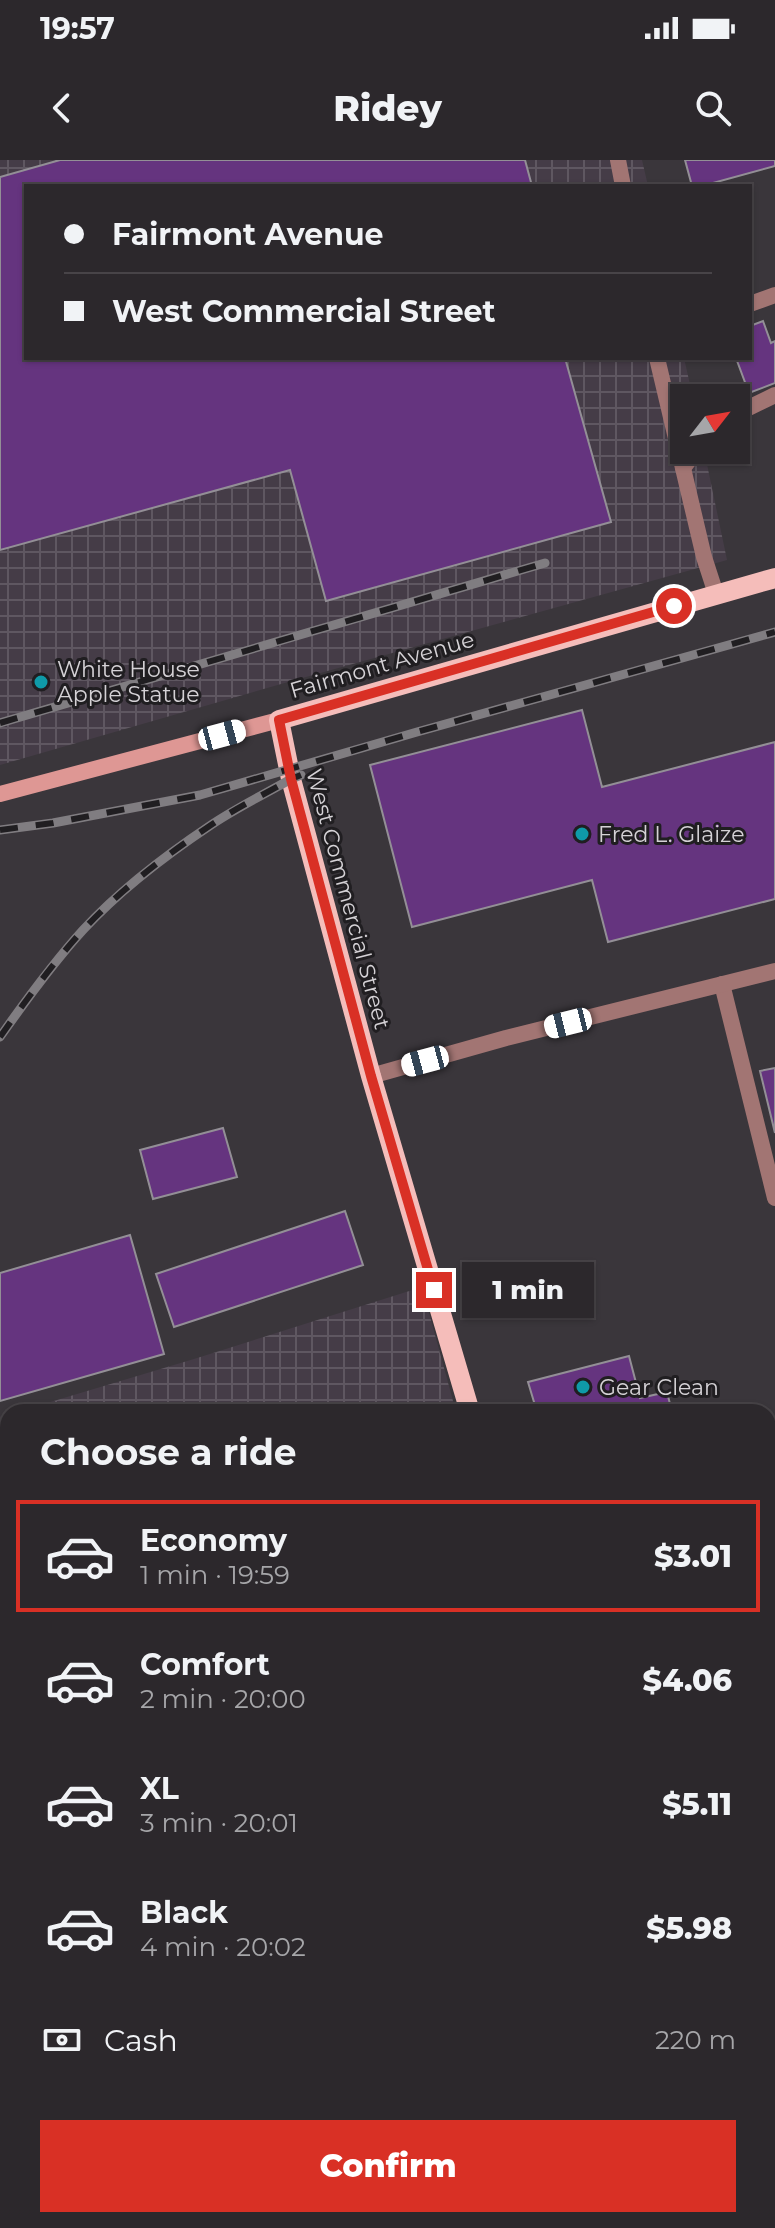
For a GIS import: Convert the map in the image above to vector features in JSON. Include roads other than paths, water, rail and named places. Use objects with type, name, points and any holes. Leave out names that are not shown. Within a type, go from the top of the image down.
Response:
[{"type":"main road","name":"Fairmont Avenue","points":[[279,720],[775,578]]},
{"type":"main road","name":"West Commercial Street","points":[[279,720],[291,779],[371,1076],[468,1404]]},
{"type":"street","points":[[618,160],[623,184]]},
{"type":"street","points":[[752,303],[775,295]]},
{"type":"street","points":[[657,360],[704,557],[716,594]]},
{"type":"street","points":[[750,407],[775,395]]},
{"type":"street","points":[[683,468],[686,464]]},
{"type":"street","name":"Fairmont Avenue","points":[[0,794],[279,720]]},
{"type":"street","points":[[371,1076],[506,1038],[775,971]]},
{"type":"street","points":[[722,984],[775,1198]]},
{"type":"railway","points":[[0,723],[545,563]]},
{"type":"railway","points":[[0,830],[200,795],[775,632]]},
{"type":"railway","points":[[0,1037],[72,943],[128,887],[177,848],[221,819],[301,775]]},
{"type":"place","name":"White House Apple Statue","points":[[41,682]]},
{"type":"place","name":"Fred L. Glaize","points":[[582,834]]},
{"type":"place","name":"Gear Clean","points":[[583,1387]]}]
